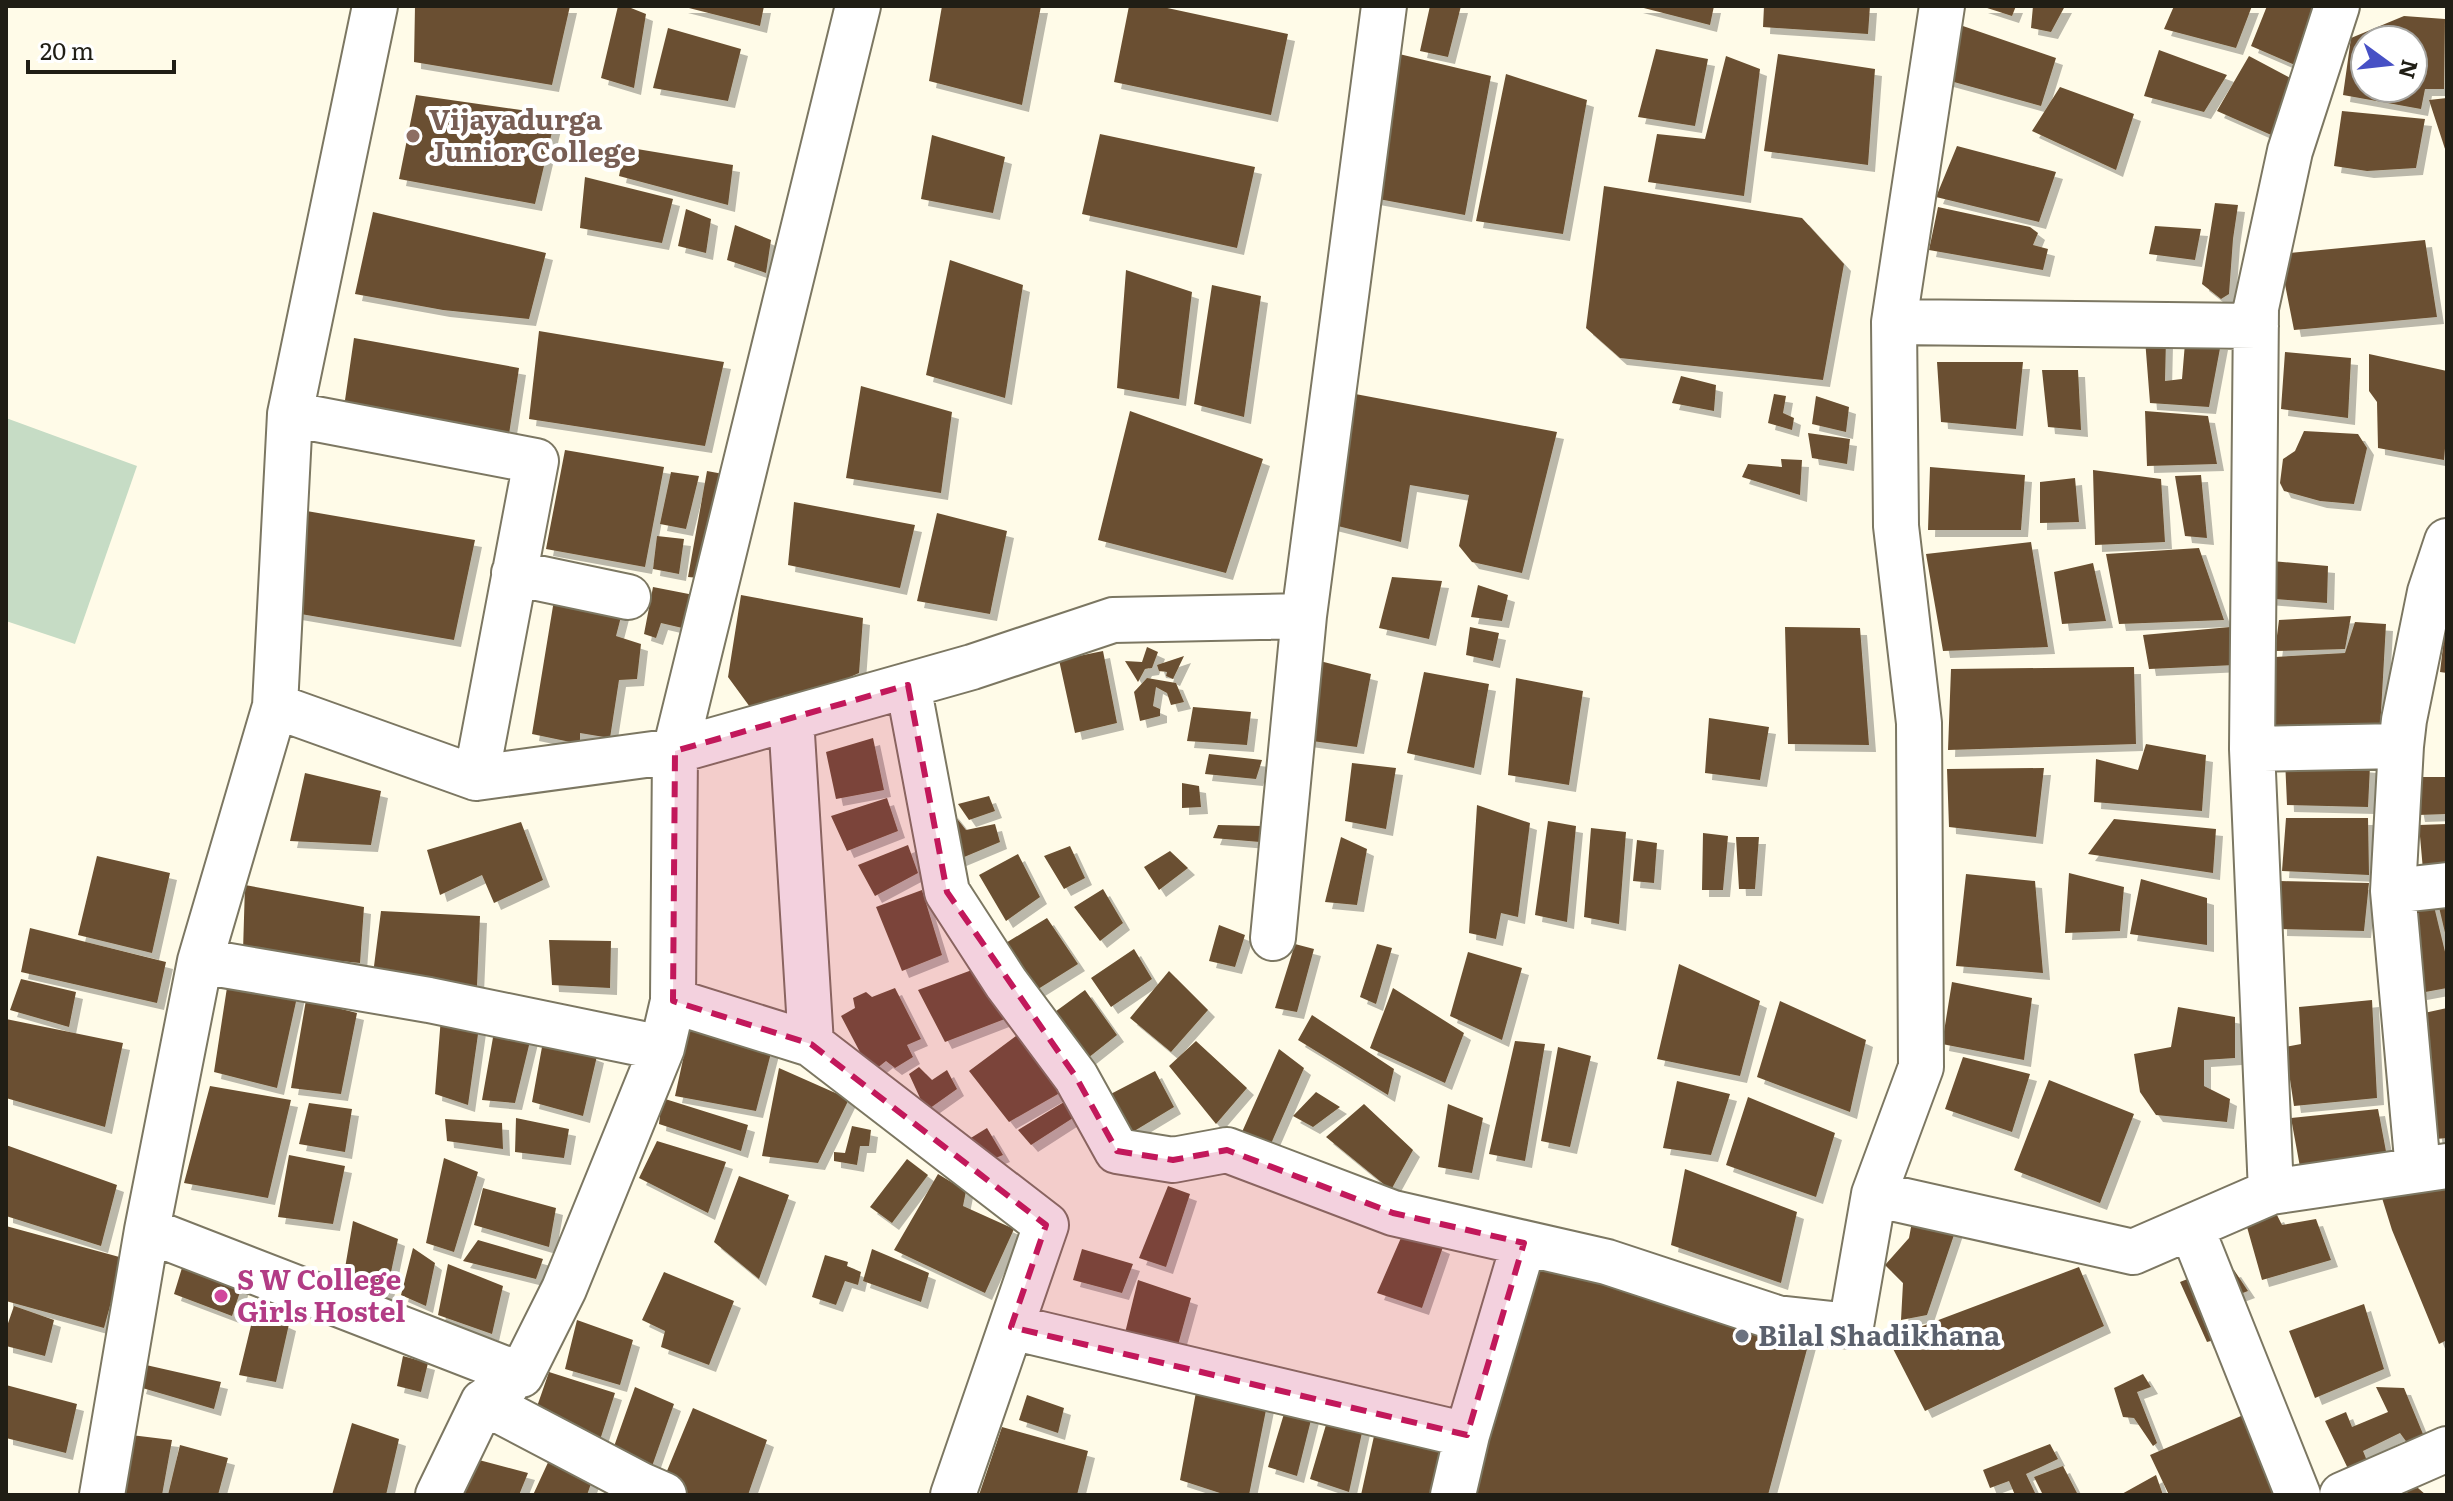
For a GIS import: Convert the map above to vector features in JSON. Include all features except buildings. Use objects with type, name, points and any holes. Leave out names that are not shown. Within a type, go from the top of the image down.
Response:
[{"type":"street","points":[[102,1495],[147,1230],[200,961],[275,706],[290,414],[375,6]]},
{"type":"street","points":[[438,1495],[483,1402],[521,1375],[564,1289],[662,1048],[673,1001],[675,751],[858,6]]},
{"type":"street","points":[[1273,938],[1304,616],[1384,6]]},
{"type":"street","points":[[908,685],[947,892],[1006,983],[1076,1077],[1117,1151],[1173,1160],[1227,1150],[1393,1213],[1607,1262],[1777,1318],[1851,1326],[1874,1194],[1921,1067],[1919,723],[1896,526],[1894,322],[1942,6]]},
{"type":"street","points":[[2271,1192],[2252,749],[2256,308],[2290,151],[2337,6]]},
{"type":"street","points":[[1894,322],[2256,326]]},
{"type":"street","points":[[290,414],[536,461],[476,778]]},
{"type":"street","points":[[1874,1194],[2133,1252],[2271,1192],[2432,1168],[2393,891],[2401,746],[2439,592],[2447,541]]},
{"type":"street","points":[[514,573],[628,597]]},
{"type":"street","points":[[275,706],[476,778],[675,751],[972,667],[1113,620],[1304,616]]},
{"type":"street","points":[[791,718],[811,1044]]},
{"type":"street","points":[[2252,749],[2401,746]]},
{"type":"street","points":[[2393,891],[2447,885]]},
{"type":"street","points":[[200,961],[429,1000],[662,1048]]},
{"type":"street","points":[[673,1001],[811,1044],[1046,1225],[953,1495]]},
{"type":"street","points":[[2191,1227],[2298,1495]]},
{"type":"street","points":[[147,1230],[521,1375]]},
{"type":"street","points":[[1453,1495],[1467,1435],[1524,1243]]},
{"type":"street","points":[[1011,1327],[1467,1435]]},
{"type":"street","points":[[483,1402],[664,1495]]},
{"type":"street","points":[[2342,1495],[2447,1449]]},
{"type":"highlighted area","points":[[908,685],[947,892],[1076,1077],[1117,1151],[1173,1160],[1227,1150],[1393,1213],[1524,1243],[1467,1435],[1011,1327],[1046,1225],[811,1044],[673,1001],[675,751]]},
{"type":"green space","points":[[6,418],[137,466],[75,644],[6,621]]},
{"type":"place","name":"Vijayadurga Junior College","points":[[413,136]]},
{"type":"place","name":"S W College Girls Hostel","points":[[221,1296]]},
{"type":"place","name":"Bilal Shadikhana","points":[[1742,1336]]}]
